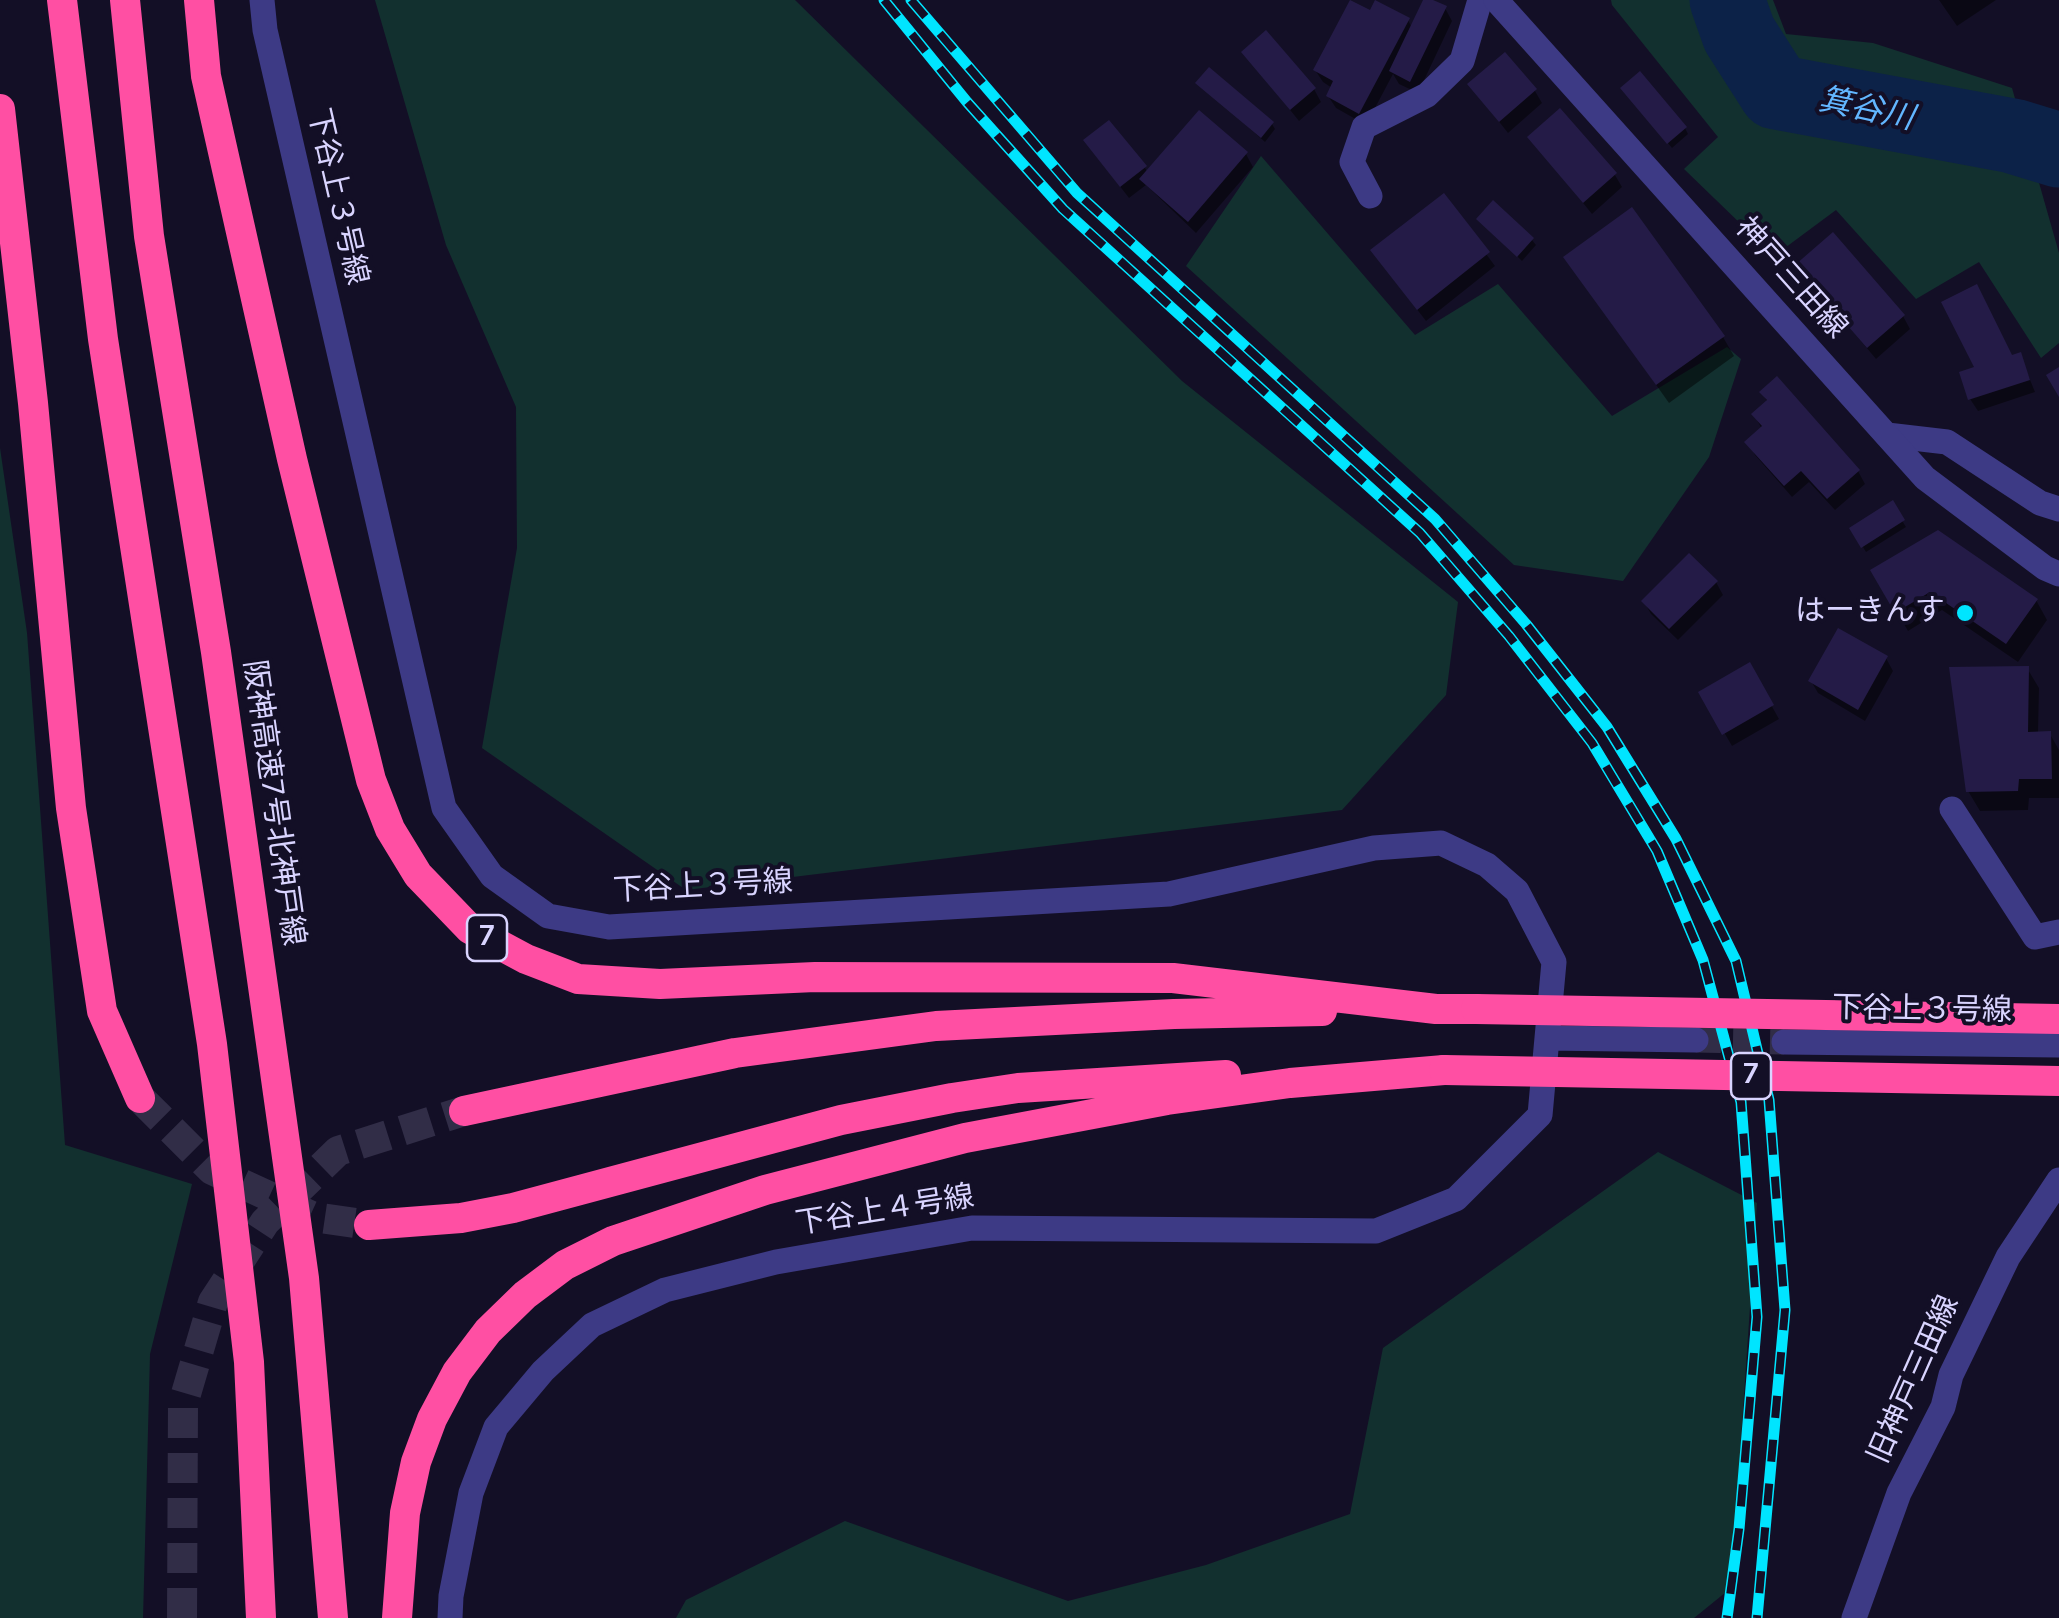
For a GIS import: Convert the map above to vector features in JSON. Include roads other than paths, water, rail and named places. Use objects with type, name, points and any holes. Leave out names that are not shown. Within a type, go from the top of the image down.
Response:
[{"type":"highway","points":[[62,0],[103,339],[212,1044],[249,1362],[261,1618]]},
{"type":"highway","name":"阪神高速7号北神戸線","points":[[125,0],[150,236],[216,652],[304,1278],[334,1618]]},
{"type":"highway","name":"7","points":[[199,0],[206,76],[292,459],[371,780],[390,830],[418,875],[470,930],[526,959],[578,979],[660,984],[814,976],[1173,978],[1436,1009]]},
{"type":"highway","points":[[0,109],[33,403],[71,808],[102,1011],[140,1098]]},
{"type":"highway","name":"7","points":[[464,1111],[734,1053],[936,1026],[1174,1014],[1436,1009],[2059,1019]]},
{"type":"highway","name":"7","points":[[369,1225],[461,1218],[512,1208],[841,1120],[1002,1090],[1178,1077],[1444,1070],[2059,1082]]},
{"type":"highway","name":"7","points":[[397,1618],[405,1513],[416,1462],[432,1419],[457,1372],[488,1332],[525,1295],[565,1265],[613,1242],[765,1190],[965,1138],[1167,1100],[1290,1083],[1444,1070]]},
{"type":"street","name":"下谷上３号線","points":[[262,0],[265,30],[444,808],[492,876],[548,916],[609,927],[1169,894],[1374,848],[1441,843],[1487,865],[1517,891],[1554,962],[1547,1038]]},
{"type":"street","points":[[1370,196],[1352,162],[1364,127],[1427,96],[1462,61],[1480,0]]},
{"type":"street","name":"神戸三田線","points":[[1496,0],[1926,478],[2044,568],[2059,574]]},
{"type":"street","points":[[1887,436],[1947,442],[2040,503],[2059,509]]},
{"type":"street","points":[[1952,809],[2035,937],[2059,932]]},
{"type":"street","points":[[1547,1038],[1696,1040]]},
{"type":"street","name":"下谷上４号線","points":[[450,1618],[471,1493],[496,1427],[543,1372],[592,1325],[666,1290],[776,1262],[972,1228],[1376,1231],[1456,1199],[1540,1114],[1547,1038]]},
{"type":"street","name":"下谷上３号線","points":[[1784,1042],[2059,1046]]},
{"type":"street","name":"旧神戸三田線","points":[[1854,1618],[1899,1493],[1943,1407],[1951,1376],[2008,1257],[2059,1180]]},
{"type":"waterway","name":"箕谷川","points":[[1727,0],[1739,34],[1776,92],[2013,136],[2059,150]]},
{"type":"tunnel","points":[[1696,1040],[1784,1042]]},
{"type":"tunnel","points":[[140,1098],[212,1170],[314,1217],[369,1225]]},
{"type":"tunnel","points":[[182,1618],[183,1404],[213,1302],[265,1222],[338,1151],[464,1111]]},
{"type":"railway","points":[[884,0],[967,102],[1063,209],[1420,533],[1509,636],[1592,743],[1657,851],[1703,960],[1741,1102],[1757,1317],[1739,1529],[1727,1618]]},
{"type":"railway","points":[[911,0],[1077,193],[1435,519],[1526,624],[1607,727],[1676,839],[1736,961],[1769,1100],[1785,1310],[1757,1618]]},
{"type":"place","name":"はーきんす","points":[[1965,613]]}]
